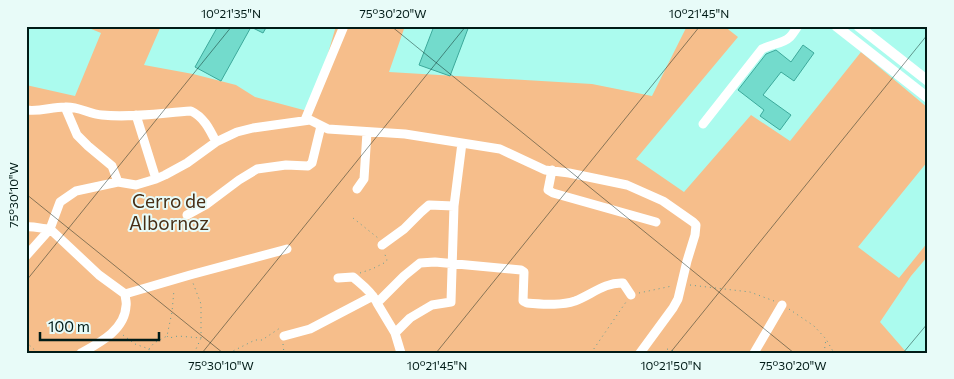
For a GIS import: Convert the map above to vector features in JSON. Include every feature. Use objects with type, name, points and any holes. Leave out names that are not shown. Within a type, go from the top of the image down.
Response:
[{"type":"main road","points":[[836,26],[928,98]]},
{"type":"main road","points":[[864,28],[928,81]]},
{"type":"street","points":[[306,120],[344,26]]},
{"type":"street","points":[[703,124],[762,50],[789,38],[798,26]]},
{"type":"street","points":[[26,110],[36,111],[64,107],[78,108],[101,115],[136,115],[191,111],[198,114],[216,142]]},
{"type":"street","points":[[64,107],[77,135],[112,166],[118,182]]},
{"type":"street","points":[[136,115],[156,179]]},
{"type":"street","points":[[26,256],[50,229],[60,202],[76,191],[118,182],[136,185],[156,179],[188,163],[216,142],[237,132],[253,128],[310,120],[328,129],[405,134],[500,149],[545,170],[627,185],[663,201],[694,222],[696,225],[695,235],[678,298],[673,308],[640,353]]},
{"type":"street","points":[[188,215],[207,204],[257,168],[286,165],[308,166],[312,163],[321,126]]},
{"type":"street","points":[[357,189],[364,179],[367,132]]},
{"type":"street","points":[[395,333],[410,318],[432,305],[451,302],[454,206],[462,143]]},
{"type":"street","points":[[552,170],[548,190],[553,193],[656,222]]},
{"type":"street","points":[[382,245],[404,229],[430,205],[454,206]]},
{"type":"street","points":[[26,227],[50,229],[99,275],[125,294],[126,306],[124,317],[119,325],[99,342],[81,353]]},
{"type":"street","points":[[125,294],[287,249]]},
{"type":"street","points":[[284,336],[310,329],[375,300],[420,264],[435,262],[521,270],[524,272],[523,301],[527,303],[558,304],[574,301],[618,282],[623,283],[631,295]]},
{"type":"street","points":[[338,278],[353,277],[363,285],[375,300],[395,333],[402,353]]},
{"type":"street","points":[[754,353],[782,305]]},
{"type":"path","points":[[353,218],[380,240],[387,260],[353,277]]},
{"type":"path","points":[[190,275],[201,304],[202,338],[196,349],[198,353]]},
{"type":"path","points":[[168,336],[174,280]]},
{"type":"path","points":[[591,353],[631,295],[682,284],[750,292],[782,305],[814,326],[826,339],[834,353]]},
{"type":"path","points":[[229,353],[255,340],[262,340],[280,327],[284,336]]},
{"type":"path","points":[[114,330],[135,344],[149,349]]},
{"type":"path","points":[[149,349],[154,343],[168,336],[169,338],[178,336],[202,338]]},
{"type":"path","points":[[824,353],[826,339]]},
{"type":"path","points":[[26,342],[38,353]]},
{"type":"path","points":[[149,349],[148,352],[150,353]]},
{"type":"path","points":[[667,349],[681,353]]},
{"type":"green space","name":"Cerro de Albornoz","points":[[84,26],[161,26],[144,65],[193,74],[236,85],[255,97],[311,112],[336,26],[405,26],[389,72],[592,84],[652,96],[687,26],[724,26],[738,37],[636,159],[684,192],[751,115],[790,141],[861,52],[928,108],[928,161],[858,247],[899,278],[928,242],[928,256],[911,276],[880,322],[907,353],[26,353],[26,85],[75,96],[101,33]]},
{"type":"building","points":[[218,26],[267,26],[263,33],[251,27],[221,81],[195,67]]},
{"type":"building","points":[[434,26],[469,26],[450,76],[419,65]]},
{"type":"building","points":[[803,45],[814,53],[794,81],[781,72],[763,95],[791,115],[780,130],[760,116],[764,110],[738,90],[766,54],[776,50],[791,62]]}]
